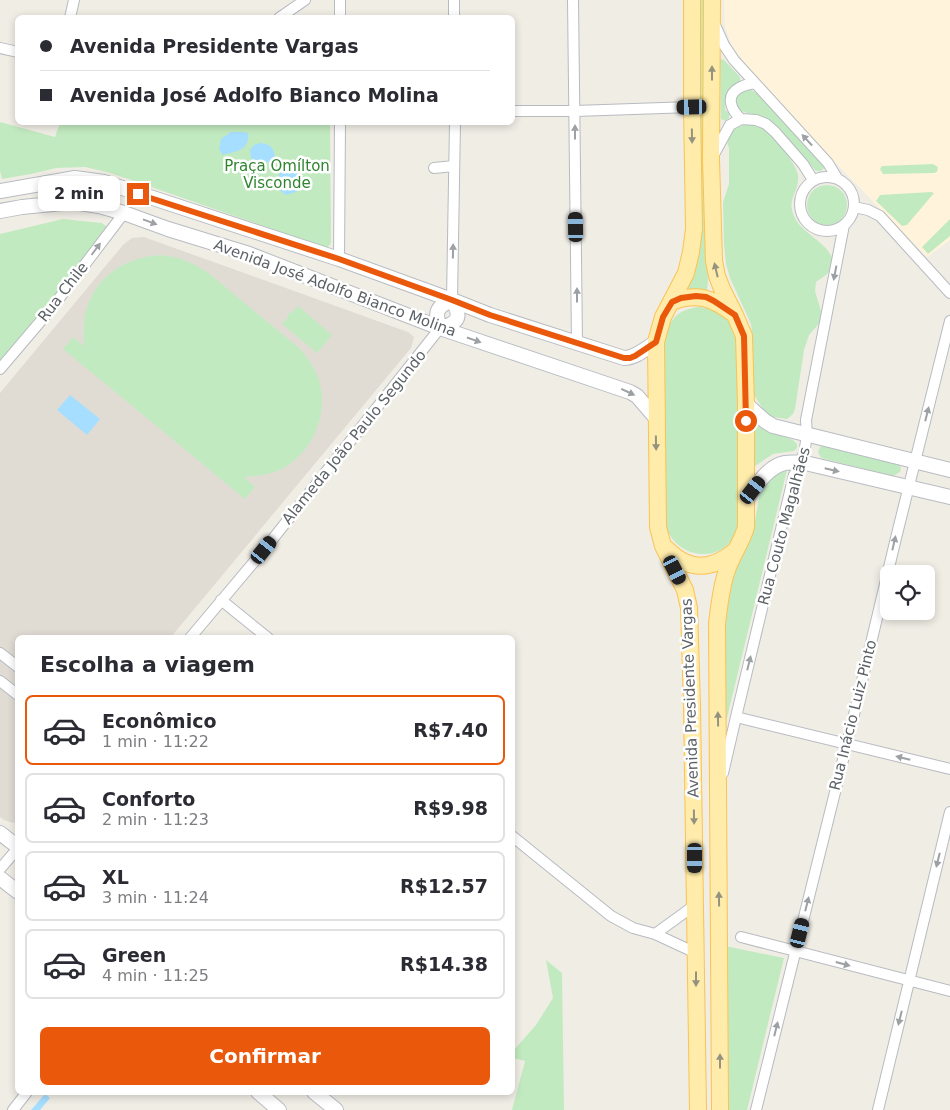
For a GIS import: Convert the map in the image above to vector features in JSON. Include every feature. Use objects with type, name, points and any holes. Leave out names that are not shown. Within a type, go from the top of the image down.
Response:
[{"type":"main road","points":[[685,0],[692,24]]},
{"type":"main road","name":"Avenida Presidente Vargas","points":[[692,0],[694,229],[686,273],[663,317],[656,342],[656,418],[658,527],[663,546],[685,590],[689,608],[698,1110]]},
{"type":"main road","name":"Avenida Presidente Vargas","points":[[712,0],[714,260],[722,289],[744,336],[746,404],[746,527],[727,570],[720,595],[717,624],[720,1110]]},
{"type":"main road","name":"Avenida José Adolfo Bianco Molina","points":[[0,191],[75,178],[104,182],[339,259],[490,315],[624,358],[635,356],[656,342]]},
{"type":"main road","name":"Avenida José Adolfo Bianco Molina","points":[[0,211],[73,202],[99,206],[124,213],[249,254],[440,328],[630,392],[637,396],[656,418]]},
{"type":"main road","points":[[249,254],[256,231]]},
{"type":"main road","points":[[672,302],[681,298],[706,297],[735,315]]},
{"type":"main road","points":[[452,300],[458,310],[457,318],[452,325],[440,328],[437,320],[437,311],[442,304],[452,300]]},
{"type":"main road","points":[[746,404],[773,426],[950,470]]},
{"type":"main road","points":[[746,498],[760,481],[777,466],[784,463],[801,462],[950,497]]},
{"type":"main road","points":[[663,546],[678,559],[697,565],[718,563],[736,551]]},
{"type":"main road","points":[[0,832],[15,844]]},
{"type":"main road","points":[[0,878],[15,890]]},
{"type":"main road","points":[[262,1095],[279,1110]]},
{"type":"main road","points":[[317,1095],[333,1109]]},
{"type":"street","points":[[71,15],[74,0]]},
{"type":"street","points":[[283,15],[305,0]]},
{"type":"street","points":[[340,0],[340,15]]},
{"type":"street","points":[[454,0],[454,15]]},
{"type":"street","points":[[573,0],[577,343]]},
{"type":"street","points":[[712,18],[724,45],[734,60],[828,163],[837,178]]},
{"type":"street","points":[[0,48],[15,51]]},
{"type":"street","points":[[755,83],[742,86],[733,92],[731,107],[734,114],[741,119],[756,120],[766,124],[803,164],[813,180]]},
{"type":"street","points":[[515,111],[692,107]]},
{"type":"street","points":[[712,159],[730,125],[741,119]]},
{"type":"street","points":[[339,259],[340,125]]},
{"type":"street","points":[[452,300],[455,125]]},
{"type":"street","points":[[434,168],[454,166]]},
{"type":"street","points":[[829,176],[837,178],[843,181],[851,190],[854,198],[854,207],[849,220],[844,225],[828,231],[819,230],[811,226],[804,219],[800,211],[802,194],[806,186],[813,180],[829,176]]},
{"type":"street","points":[[854,207],[868,210],[880,216],[950,292]]},
{"type":"street","name":"Rua Chile","points":[[0,369],[51,308],[124,213]]},
{"type":"street","name":"Rua Couto Magalhães","points":[[718,796],[794,475],[801,462],[808,435],[806,420],[844,225]]},
{"type":"street","name":"Rua Inácio Luiz Pinto","points":[[756,1110],[950,321]]},
{"type":"street","name":"Alameda João Paulo Segundo","points":[[192,635],[264,550],[440,328]]},
{"type":"street","points":[[221,600],[264,635]]},
{"type":"street","points":[[0,653],[15,665]]},
{"type":"street","points":[[0,681],[15,693]]},
{"type":"street","points":[[736,717],[950,769]]},
{"type":"street","points":[[878,1110],[950,812]]},
{"type":"street","points":[[515,838],[611,916],[632,928],[654,934],[696,953]]},
{"type":"street","points":[[0,869],[15,851]]},
{"type":"street","points":[[654,934],[695,905]]},
{"type":"street","points":[[741,937],[950,991]]},
{"type":"street","points":[[13,1110],[26,1095]]},
{"type":"shaded area","points":[[724,0],[950,0],[950,240],[927,257],[826,153],[746,65],[731,44],[725,26]]},
{"type":"shaded area","points":[[144,237],[408,332],[414,337],[411,348],[173,635],[15,635],[15,822],[13,823],[0,817],[0,393],[123,245],[132,238]]},
{"type":"green space","points":[[699,0],[704,0],[707,290],[689,289],[688,284]]},
{"type":"green space","points":[[721,59],[740,77],[740,81],[730,90],[727,97],[725,110],[729,113],[729,118],[725,121],[721,119]]},
{"type":"green space","points":[[745,90],[751,90],[758,94],[824,166],[823,169],[820,171],[815,170],[771,122],[743,111],[736,106],[736,95]]},
{"type":"green space","name":"Praça Omílton Visconde","points":[[0,122],[55,137],[59,125],[330,125],[331,243],[328,247],[324,247],[111,173],[85,167],[56,168],[2,179],[0,171]]},
{"type":"green space","points":[[746,124],[752,124],[765,130],[777,141],[797,170],[798,182],[792,202],[793,213],[800,225],[828,251],[833,262],[832,269],[816,282],[815,291],[821,311],[821,319],[809,335],[804,350],[795,409],[793,414],[787,419],[772,417],[766,413],[754,395],[751,383],[753,341],[751,324],[730,278],[726,264],[723,202],[729,184],[728,139],[731,130]]},
{"type":"green space","points":[[933,164],[938,167],[937,172],[934,173],[883,174],[880,169],[882,166]]},
{"type":"green space","points":[[827,185],[841,191],[847,205],[841,219],[827,225],[813,219],[807,205],[813,191]]},
{"type":"green space","points":[[934,193],[907,225],[902,226],[876,201],[880,195]]},
{"type":"green space","points":[[63,219],[102,223],[107,227],[105,234],[0,361],[0,234]]},
{"type":"green space","points":[[950,219],[950,236],[928,254],[922,247]]},
{"type":"green space","points":[[161,255],[185,260],[207,272],[299,348],[311,363],[319,380],[322,406],[316,431],[310,442],[293,462],[282,469],[259,476],[244,477],[255,487],[245,499],[63,349],[73,337],[84,346],[84,326],[87,308],[92,295],[109,274],[133,261]]},
{"type":"green space","points":[[298,306],[332,335],[317,353],[282,324],[288,317],[288,314],[292,313]]},
{"type":"green space","points":[[698,307],[711,308],[728,318],[739,341],[741,522],[735,536],[724,548],[705,554],[690,552],[677,544],[665,524],[662,347],[672,320],[682,312]]},
{"type":"green space","points":[[753,423],[793,440],[797,444],[797,448],[794,451],[773,454],[753,466]]},
{"type":"green space","points":[[823,445],[899,464],[900,472],[893,476],[821,458],[818,452]]},
{"type":"green space","points":[[787,470],[726,722],[724,610],[729,585],[754,526],[760,492],[770,477]]},
{"type":"green space","points":[[725,946],[784,958],[747,1110],[726,1110]]},
{"type":"green space","points":[[546,960],[562,973],[564,1110],[512,1110],[525,1061],[515,1058],[515,1049],[536,1025],[553,998]]},
{"type":"water","points":[[231,132],[248,133],[247,143],[244,147],[233,153],[223,155],[219,149],[221,139]]},
{"type":"water","points":[[260,143],[269,145],[273,150],[275,156],[269,162],[259,163],[251,158],[250,150],[254,145]]},
{"type":"water","points":[[290,170],[299,174],[302,184],[296,192],[286,195],[278,189],[275,181],[280,173]]},
{"type":"water","points":[[70,395],[100,419],[87,435],[57,410]]},
{"type":"water","points":[[44,1095],[50,1098],[40,1110],[31,1110]]},
{"type":"route","points":[[138,194],[339,259],[490,315],[624,358],[635,356],[656,342],[663,317],[672,302],[681,298],[706,297],[735,315],[744,336],[746,421]]}]
